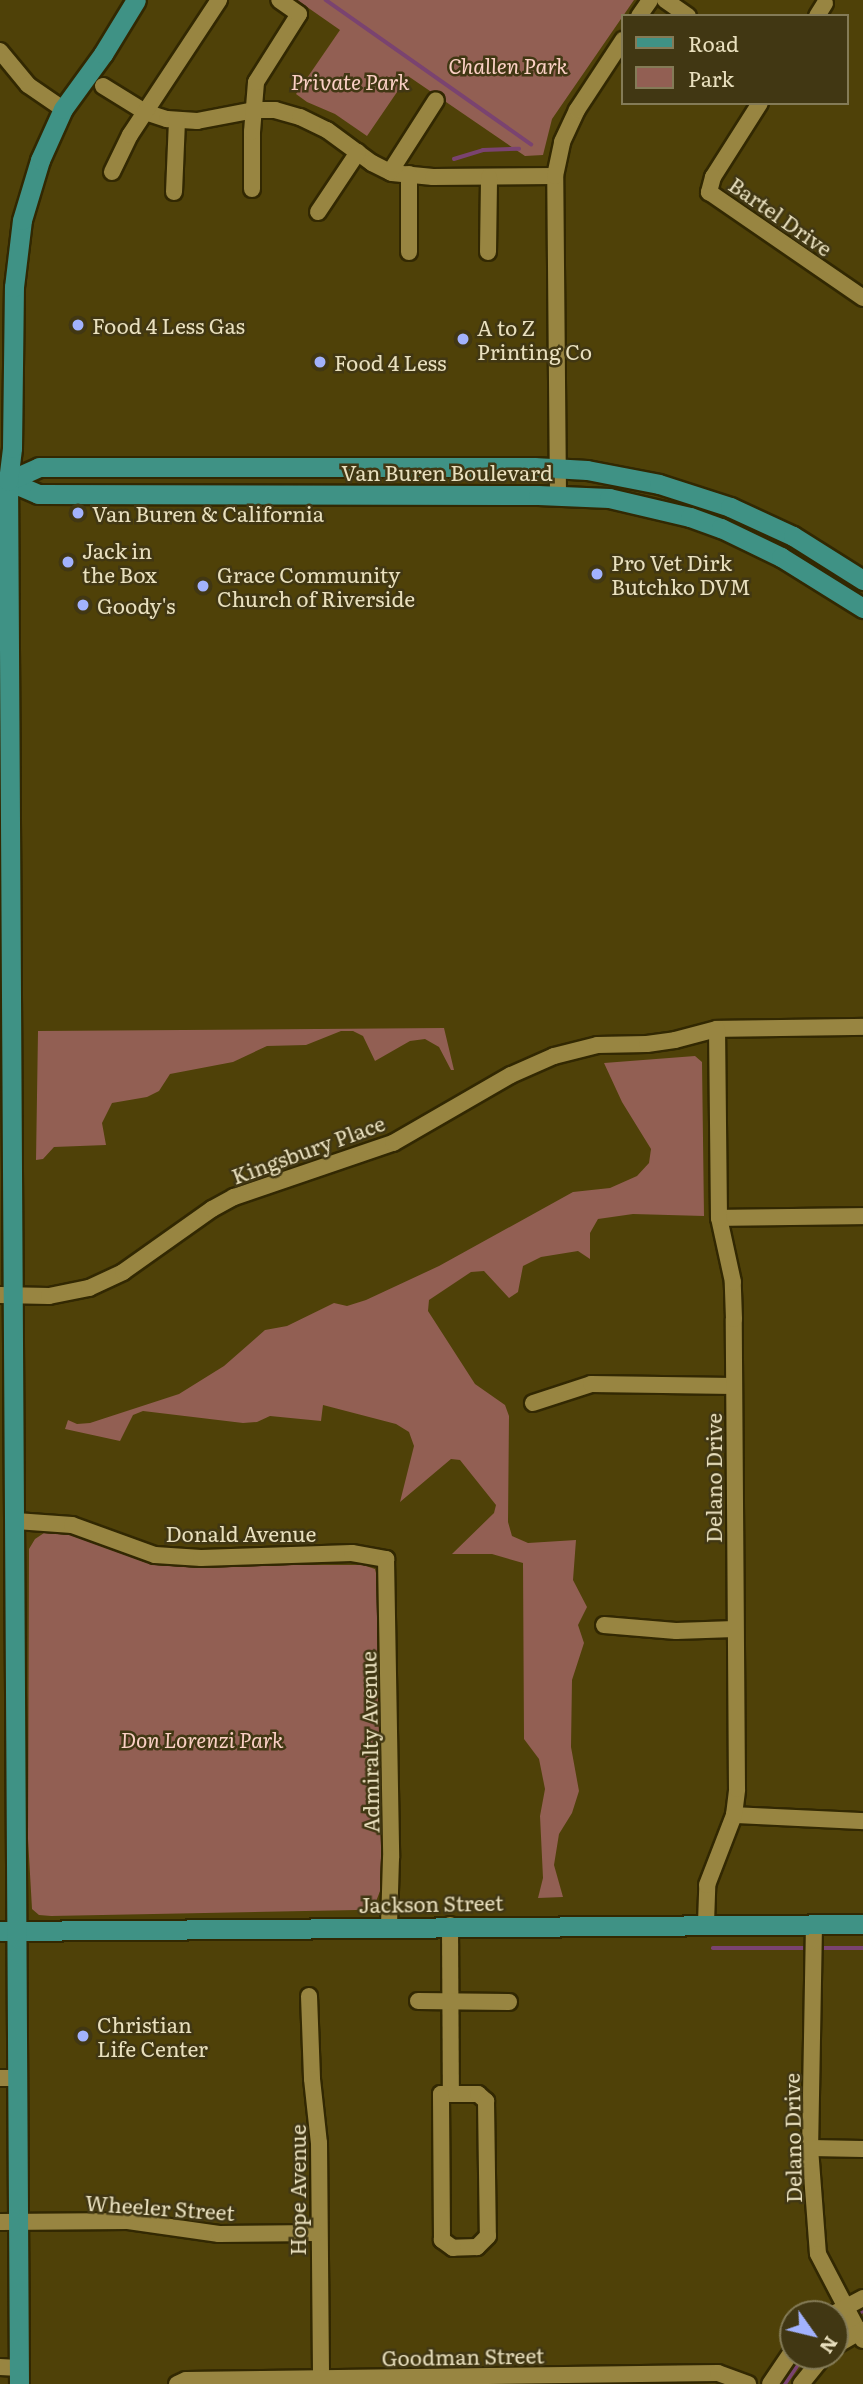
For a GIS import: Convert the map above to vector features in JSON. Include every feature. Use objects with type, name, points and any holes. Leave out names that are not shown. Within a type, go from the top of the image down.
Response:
[{"type":"main road","points":[[13,2373],[9,2222],[7,1601],[16,1521],[7,1294],[4,481],[12,448],[7,287],[29,190],[63,109],[122,26],[135,0]]},
{"type":"main road","name":"Van Buren Boulevard","points":[[4,481],[36,467],[558,468],[621,475],[710,499],[793,536],[863,580]]},
{"type":"main road","name":"Van Buren Boulevard","points":[[4,481],[36,494],[558,495],[624,501],[721,528],[794,564],[863,608]]},
{"type":"main road","points":[[624,501],[646,497],[694,509],[705,508],[710,499]]},
{"type":"main road","points":[[794,564],[817,567],[863,595]]},
{"type":"main road","name":"Jackson Street","points":[[8,1931],[450,1925],[863,1924]]},
{"type":"street","points":[[112,172],[118,155],[219,0]]},
{"type":"street","points":[[252,188],[256,82],[299,14],[279,0]]},
{"type":"street","points":[[665,0],[685,14]]},
{"type":"street","points":[[558,495],[555,176],[562,142],[577,110],[622,42]]},
{"type":"street","points":[[0,51],[27,85],[63,109]]},
{"type":"street","points":[[103,86],[145,112],[177,120],[197,121],[254,110],[275,110],[300,117],[327,130],[390,172],[489,177],[555,176]]},
{"type":"street","points":[[390,172],[436,100]]},
{"type":"street","name":"Bartel Drive","points":[[759,105],[713,177],[709,192],[719,202],[863,298]]},
{"type":"street","points":[[174,192],[177,120]]},
{"type":"street","points":[[318,212],[358,152]]},
{"type":"street","points":[[409,174],[409,252]]},
{"type":"street","points":[[488,253],[489,177]]},
{"type":"street","name":"Kingsbury Place","points":[[7,1294],[49,1296],[89,1288],[123,1272],[212,1209],[234,1197],[393,1143],[511,1075],[554,1056],[597,1045],[661,1042],[717,1029],[863,1027]]},
{"type":"street","name":"Delano Drive","points":[[706,1923],[707,1885],[734,1815],[733,1282],[719,1218],[717,1029]]},
{"type":"street","points":[[719,1218],[863,1216]]},
{"type":"street","points":[[533,1403],[591,1384],[734,1386]]},
{"type":"street","name":"Donald Avenue","points":[[16,1521],[72,1525],[155,1555],[201,1558],[352,1553],[386,1559]]},
{"type":"street","name":"Admiralty Avenue","points":[[386,1559],[389,1926]]},
{"type":"street","points":[[604,1625],[676,1631],[735,1629]]},
{"type":"street","points":[[734,1815],[863,1821]]},
{"type":"street","name":"Delano Drive","points":[[814,1924],[810,2148],[818,2254],[835,2300]]},
{"type":"street","points":[[450,1925],[451,2094]]},
{"type":"street","name":"Hope Avenue","points":[[309,1996],[312,2079],[318,2132],[317,2233],[321,2382]]},
{"type":"street","points":[[418,2001],[509,2002]]},
{"type":"street","points":[[441,2094],[451,2094],[478,2094],[486,2101],[488,2236],[477,2247],[453,2248],[442,2241],[441,2094]]},
{"type":"street","points":[[810,2148],[863,2149]]},
{"type":"street","name":"Wheeler Street","points":[[9,2222],[128,2221],[219,2234],[317,2233]]},
{"type":"street","name":"Delano Drive","points":[[849,2320],[862,2334]]},
{"type":"street","points":[[801,2384],[812,2370]]},
{"type":"street","name":"Goodman Street","points":[[177,2384],[186,2380],[467,2381],[718,2373],[748,2384]]},
{"type":"green space","name":"Challen Park","points":[[297,0],[634,0],[552,119],[543,155],[525,156],[408,76],[367,136],[335,114],[307,102],[296,94],[340,30]]},
{"type":"green space","points":[[444,1028],[454,1070],[451,1070],[439,1047],[425,1039],[410,1041],[375,1061],[363,1036],[353,1031],[341,1031],[306,1045],[267,1046],[233,1062],[170,1074],[159,1091],[147,1097],[112,1103],[102,1123],[106,1145],[54,1147],[43,1159],[36,1160],[38,1031]]},
{"type":"green space","points":[[695,1056],[702,1062],[704,1216],[633,1214],[598,1219],[590,1233],[590,1259],[578,1251],[541,1257],[523,1266],[518,1292],[509,1298],[484,1271],[471,1272],[429,1300],[428,1311],[475,1384],[505,1405],[509,1416],[508,1522],[512,1536],[528,1543],[576,1540],[573,1580],[587,1607],[578,1625],[584,1643],[572,1680],[571,1747],[579,1791],[572,1813],[559,1834],[554,1865],[563,1897],[538,1898],[543,1878],[540,1816],[545,1789],[539,1759],[524,1739],[523,1563],[492,1554],[452,1554],[494,1513],[496,1505],[460,1460],[451,1459],[400,1502],[414,1446],[409,1432],[396,1424],[323,1405],[321,1421],[270,1416],[257,1422],[243,1423],[143,1411],[133,1415],[120,1441],[65,1429],[68,1420],[77,1424],[90,1423],[179,1394],[224,1366],[265,1330],[287,1326],[334,1303],[347,1306],[366,1300],[439,1266],[573,1192],[610,1188],[637,1176],[649,1163],[651,1149],[622,1102],[604,1063]]},
{"type":"green space","name":"Don Lorenzi Park","points":[[44,1533],[80,1534],[144,1562],[162,1565],[363,1565],[375,1569],[379,1585],[382,1886],[375,1904],[357,1910],[51,1916],[39,1915],[32,1909],[28,1839],[29,1549],[35,1539]]},
{"type":"waterway","points":[[326,0],[531,144]]},
{"type":"waterway","points":[[454,159],[483,150],[519,149]]},
{"type":"waterway","points":[[713,1948],[804,1948]]},
{"type":"waterway","points":[[823,1948],[863,1948]]},
{"type":"waterway","points":[[785,2384],[794,2370]]},
{"type":"place","name":"Food 4 Less Gas","points":[[78,325]]},
{"type":"place","name":"A to Z Printing Co","points":[[463,339]]},
{"type":"place","name":"Food 4 Less","points":[[320,362]]},
{"type":"place","name":"Van Buren & California","points":[[78,513]]},
{"type":"place","name":"Jack in the Box","points":[[68,562]]},
{"type":"place","name":"Pro Vet Dirk Butchko DVM","points":[[597,574]]},
{"type":"place","name":"Grace Community Church of Riverside","points":[[203,586]]},
{"type":"place","name":"Goody's","points":[[83,605]]},
{"type":"place","name":"Christian Life Center","points":[[83,2036]]},
{"type":"park label","name":"Private Park","points":[[350,81]]}]
